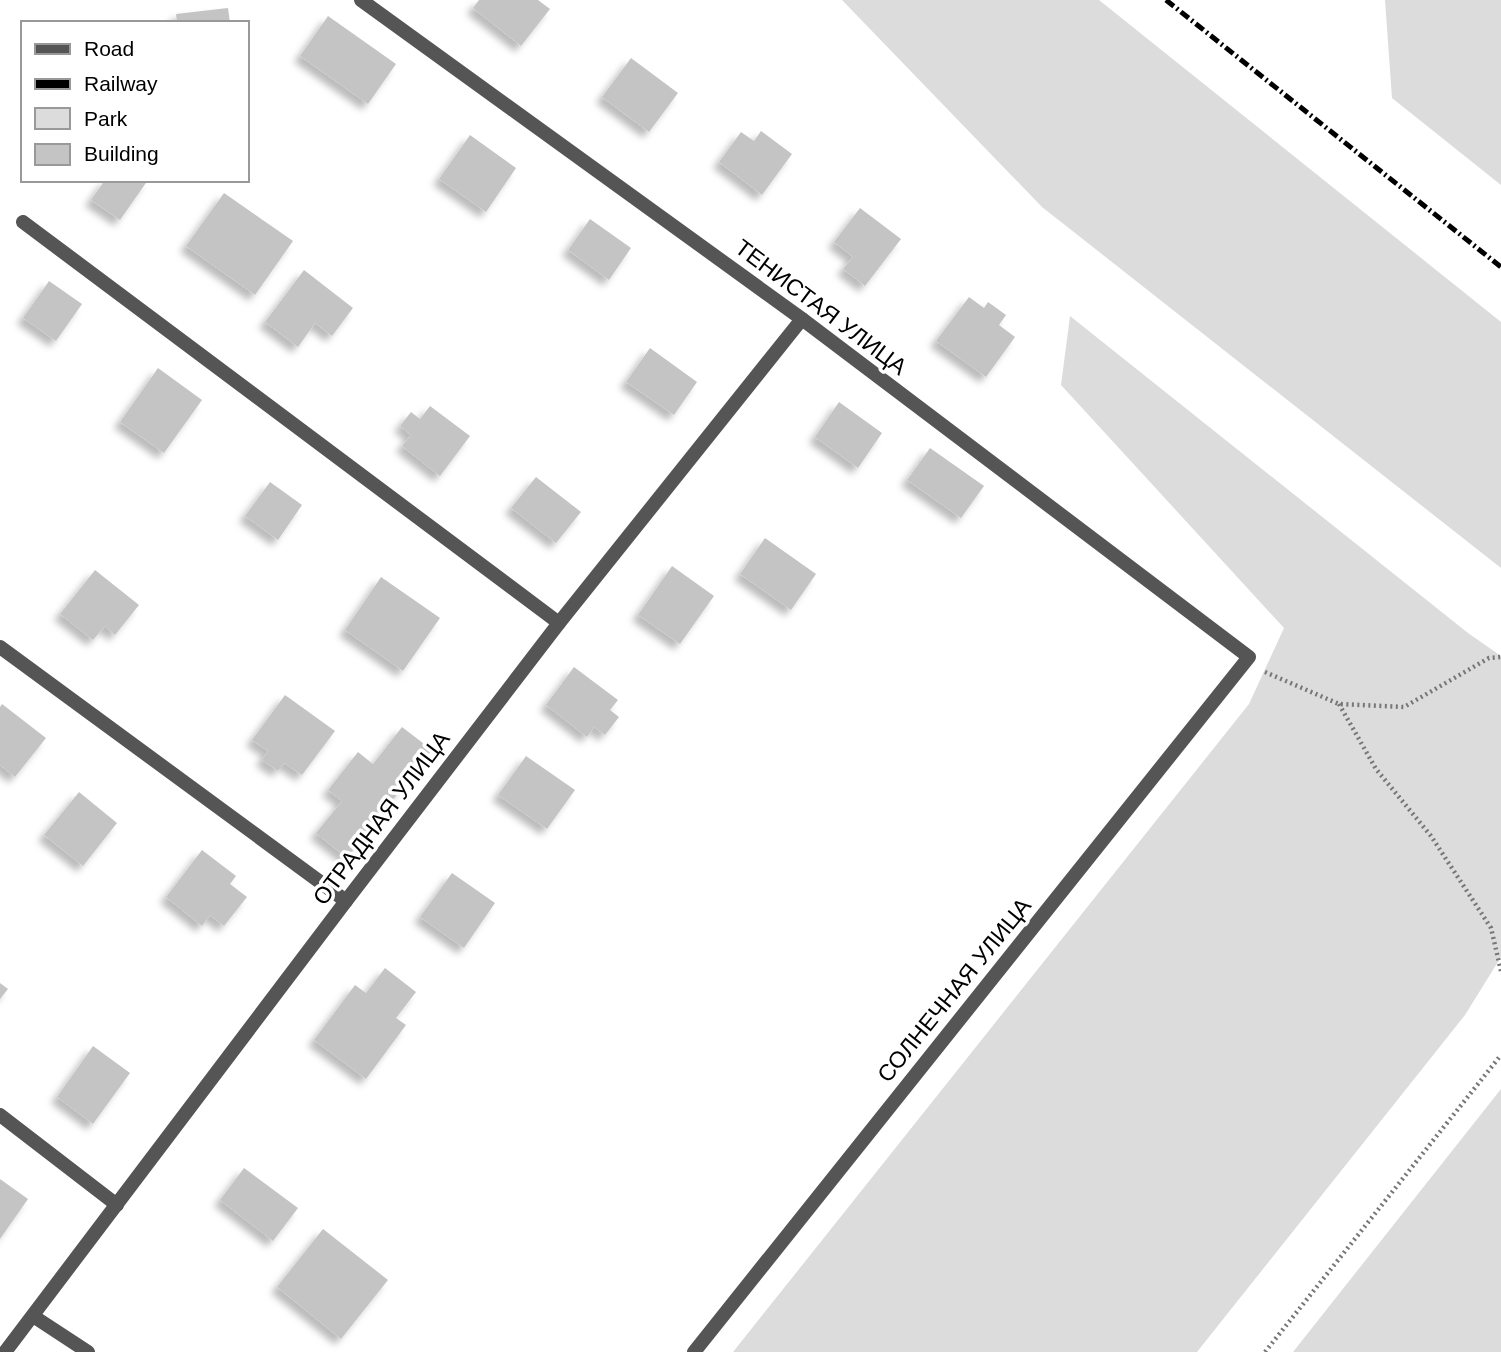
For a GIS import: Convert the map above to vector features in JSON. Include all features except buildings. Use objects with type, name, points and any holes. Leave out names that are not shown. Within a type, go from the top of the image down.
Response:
[{"type":"street","name":"ТЕНИСТАЯ УЛИЦА","points":[[361,0],[802,319],[1249,657]]},
{"type":"street","points":[[23,222],[559,623]]},
{"type":"street","name":"ОТРАДНАЯ УЛИЦА","points":[[5,1352],[559,623],[802,319]]},
{"type":"street","points":[[0,647],[346,901]]},
{"type":"street","name":"СОЛНЕЧНАЯ УЛИЦА","points":[[694,1352],[1249,657]]},
{"type":"street","points":[[0,1115],[117,1205]]},
{"type":"street","points":[[33,1316],[88,1352]]},
{"type":"path","points":[[1249,657],[1265,672],[1339,704],[1404,707],[1489,658],[1501,657]]},
{"type":"path","points":[[1339,704],[1376,769],[1431,836],[1490,928],[1501,971]]},
{"type":"path","points":[[1265,1352],[1501,1055]]},
{"type":"green space","points":[[842,0],[1099,0],[1501,322],[1501,568],[1042,207]]},
{"type":"green space","points":[[1385,0],[1501,0],[1501,185],[1392,98]]},
{"type":"green space","points":[[1070,316],[1468,633],[1501,656],[1501,957],[1465,1015],[1197,1352],[733,1352],[1249,704],[1284,628],[1061,385]]},
{"type":"green space","points":[[1501,1089],[1501,1352],[1293,1352]]},
{"type":"railway","points":[[1166,0],[1501,267]]}]
